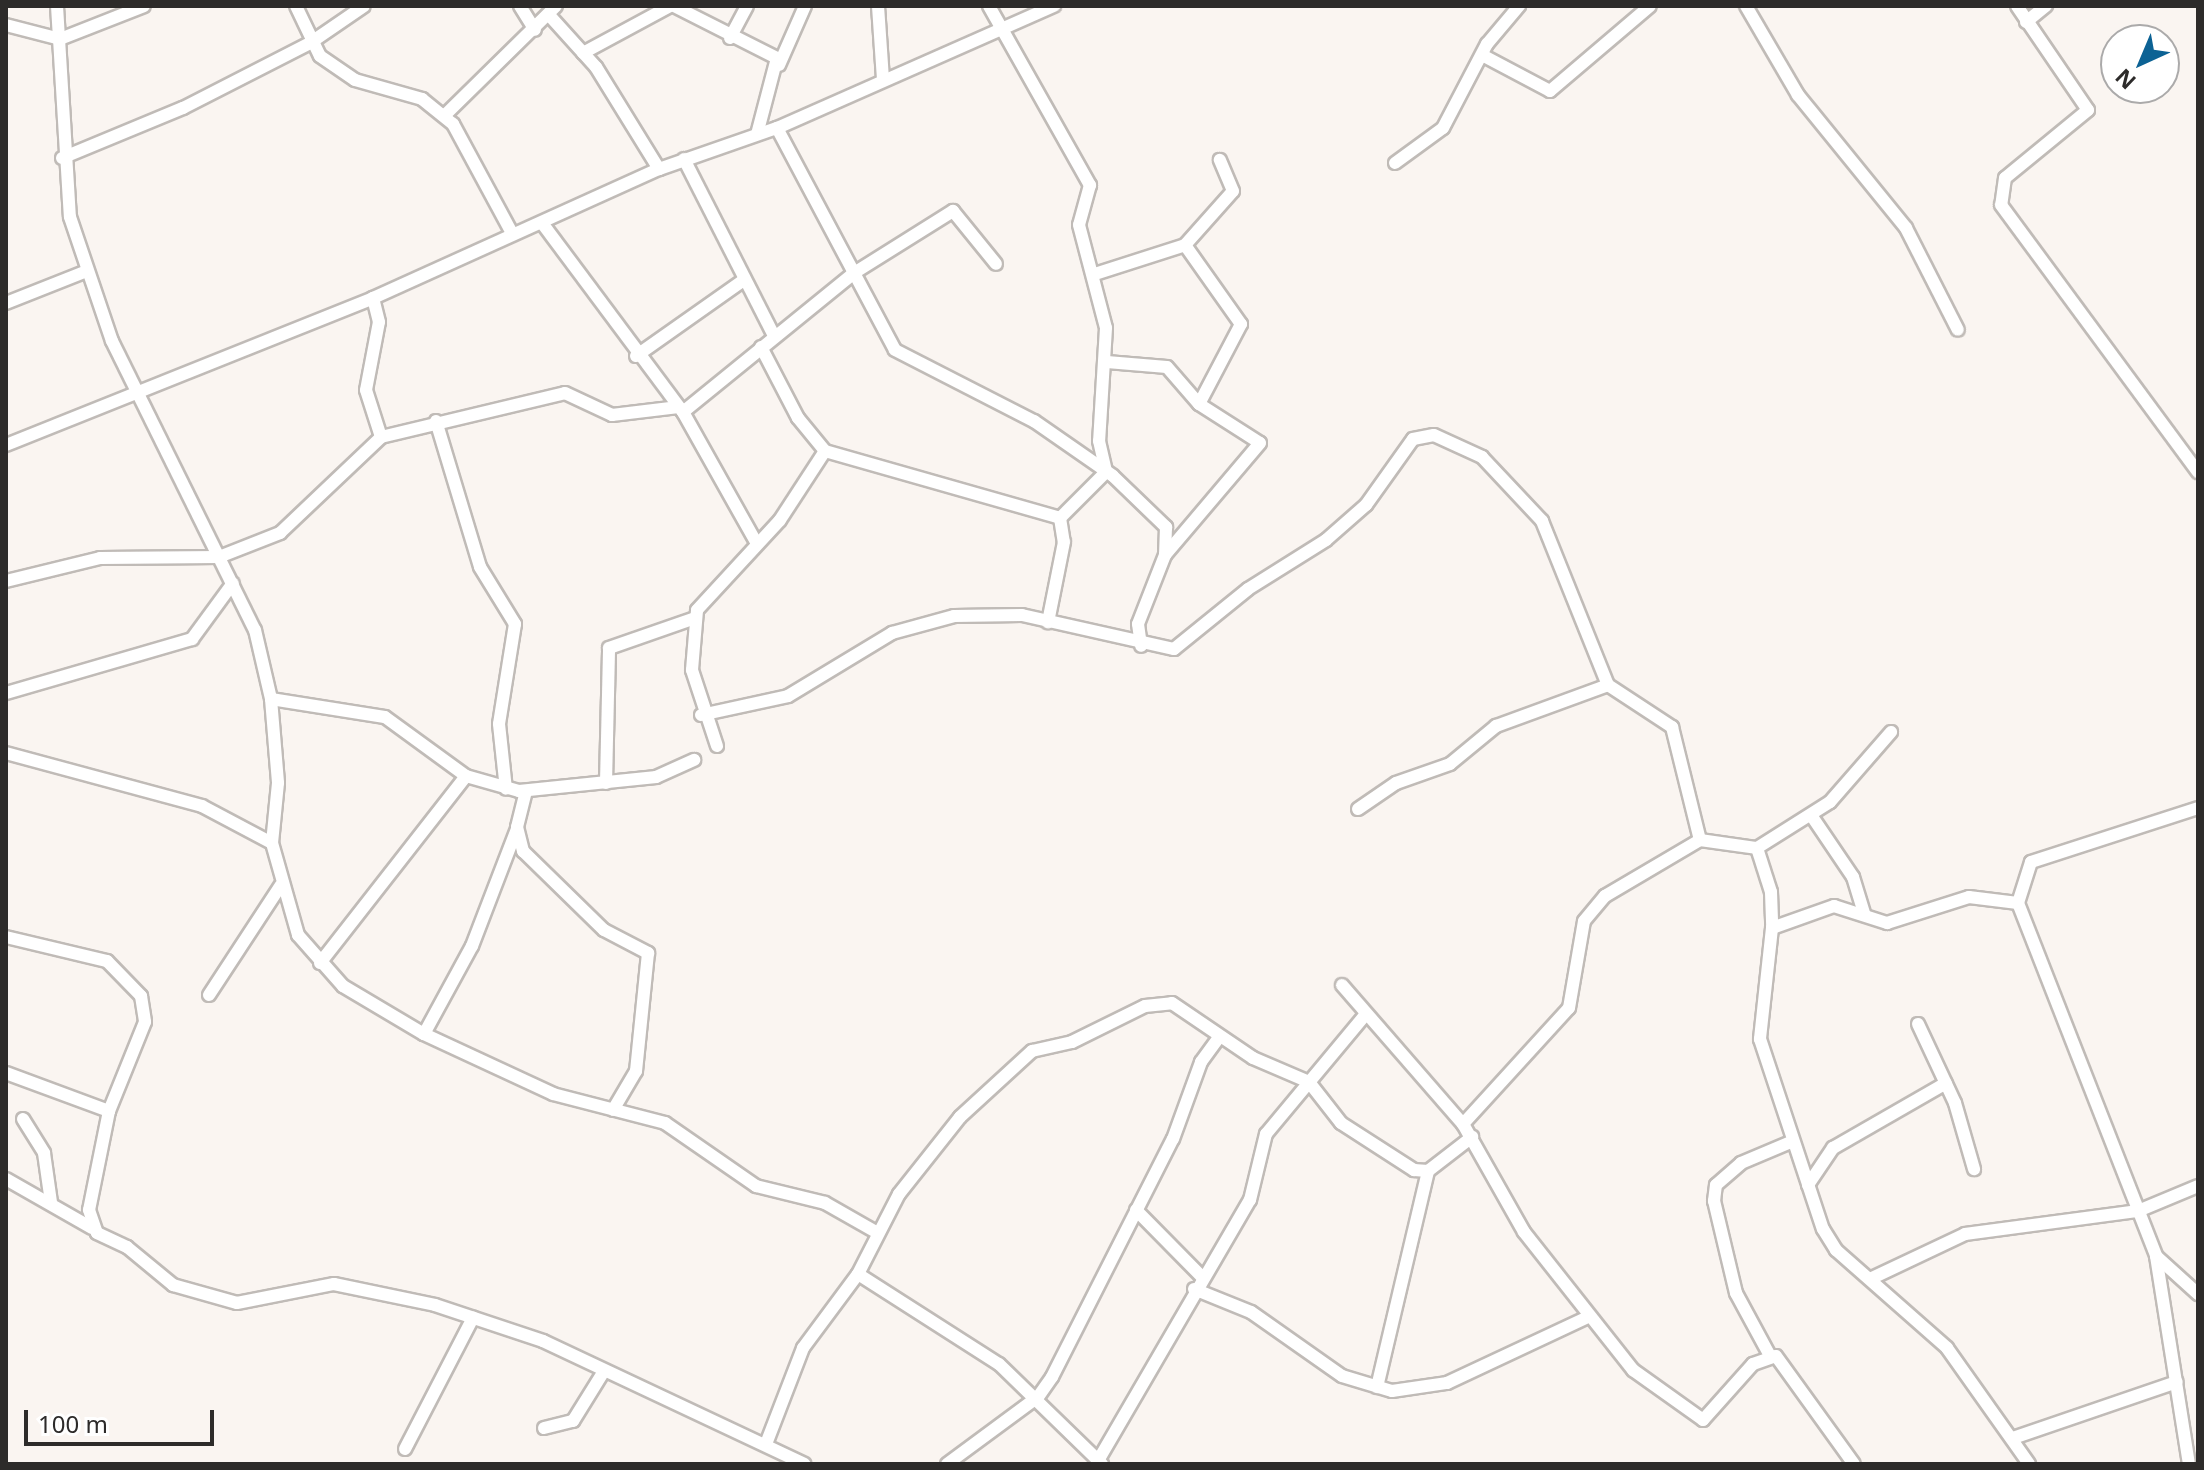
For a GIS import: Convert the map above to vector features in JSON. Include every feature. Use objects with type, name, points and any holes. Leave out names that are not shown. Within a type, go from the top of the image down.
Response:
[{"type":"street","points":[[57,6],[62,158],[87,271],[138,394],[255,630],[271,699],[278,783],[272,843],[281,885],[298,935],[320,963],[424,1034],[553,1094],[665,1123],[756,1186],[825,1203],[876,1232]]},
{"type":"street","points":[[6,25],[60,39],[144,6]]},
{"type":"street","points":[[296,6],[310,43],[355,80],[422,99],[444,116],[512,233]]},
{"type":"street","points":[[62,158],[310,43],[364,6]]},
{"type":"street","points":[[520,6],[535,30]]},
{"type":"street","points":[[583,53],[672,6],[730,38],[769,52],[779,65]]},
{"type":"street","points":[[730,38],[747,6]]},
{"type":"street","points":[[757,134],[779,65],[805,6]]},
{"type":"street","points":[[878,6],[884,17],[883,80]]},
{"type":"street","points":[[989,6],[1088,180],[1079,225],[1098,273],[1107,362],[1099,441],[1106,472]]},
{"type":"street","points":[[6,445],[373,298],[659,169],[777,128],[1054,6]]},
{"type":"street","points":[[1395,163],[1443,128],[1482,55],[1519,6]]},
{"type":"street","points":[[1482,55],[1550,91],[1650,6]]},
{"type":"street","points":[[1746,6],[1798,95],[1906,228],[1958,330]]},
{"type":"street","points":[[2017,6],[2088,110],[2005,178],[2001,205],[2198,472]]},
{"type":"street","points":[[2026,22],[2046,6]]},
{"type":"street","points":[[444,116],[553,10],[659,169]]},
{"type":"street","points":[[777,128],[895,350],[1034,421],[1106,472],[1166,527],[1165,555],[1138,624],[1141,646]]},
{"type":"street","points":[[684,159],[774,336]]},
{"type":"street","points":[[1098,273],[1185,245],[1233,191],[1220,160]]},
{"type":"street","points":[[6,581],[100,558],[219,557],[280,533],[381,437],[436,421],[565,393],[612,415],[681,410],[854,273],[953,211],[996,264]]},
{"type":"street","points":[[542,223],[636,356],[681,410],[757,544]]},
{"type":"street","points":[[1185,245],[1241,324],[1199,404]]},
{"type":"street","points":[[6,303],[87,271]]},
{"type":"street","points":[[636,356],[745,279]]},
{"type":"street","points":[[373,298],[379,322],[366,390],[381,437]]},
{"type":"street","points":[[761,347],[825,451],[1060,518]]},
{"type":"street","points":[[1107,362],[1162,364],[1199,404],[1254,435],[1260,446],[1165,555]]},
{"type":"street","points":[[436,421],[480,567],[515,624],[499,724],[506,789]]},
{"type":"street","points":[[701,715],[788,696],[915,625],[1001,612],[1160,651],[1186,644],[1248,589],[1355,516],[1413,439],[1434,435],[1482,457],[1542,521],[1608,685],[1672,727],[1700,840]]},
{"type":"street","points":[[606,783],[609,648],[695,618],[757,544],[825,451]]},
{"type":"street","points":[[1060,518],[1106,472]]},
{"type":"street","points":[[1048,622],[1064,542],[1060,518]]},
{"type":"street","points":[[6,693],[192,639],[233,583]]},
{"type":"street","points":[[695,618],[692,670],[701,715],[717,746]]},
{"type":"street","points":[[1358,809],[1396,783],[1450,764],[1496,726],[1608,685]]},
{"type":"street","points":[[271,699],[385,717],[466,776],[506,789],[526,791],[656,777],[694,760]]},
{"type":"street","points":[[1463,1124],[1569,1008],[1579,937],[1593,908],[1644,868],[1700,840],[1757,848],[1811,815],[1851,783],[1891,732]]},
{"type":"street","points":[[8,757],[202,806],[272,843]]},
{"type":"street","points":[[320,963],[466,776]]},
{"type":"street","points":[[424,1034],[472,946],[517,827],[526,791]]},
{"type":"street","points":[[2189,1464],[2156,1256],[2018,903],[2031,862],[2198,808]]},
{"type":"street","points":[[1811,815],[1853,877],[1864,914]]},
{"type":"street","points":[[517,827],[523,851],[592,921],[648,953],[636,1071],[613,1110]]},
{"type":"street","points":[[1757,848],[1771,892],[1772,928],[1760,1039],[1826,1234],[1870,1279],[1947,1348],[2029,1464]]},
{"type":"street","points":[[209,995],[281,885]]},
{"type":"street","points":[[1772,928],[1834,906],[1887,923],[1969,897],[2018,903]]},
{"type":"street","points":[[6,937],[89,954],[134,984],[145,1022],[109,1111],[90,1196],[92,1228]]},
{"type":"street","points":[[1342,985],[1463,1124],[1511,1213],[1574,1287],[1586,1318],[1692,1419],[1710,1416],[1769,1354]]},
{"type":"street","points":[[766,1444],[803,1348],[858,1274],[876,1232],[925,1157],[1018,1059],[1164,1002],[1219,1037],[1309,1082],[1341,1123],[1406,1166],[1428,1171]]},
{"type":"street","points":[[858,1274],[955,1331],[1038,1397],[1100,1462],[1201,1276],[1255,1190],[1266,1134],[1365,1015]]},
{"type":"street","points":[[1918,1024],[1946,1083],[1974,1169]]},
{"type":"street","points":[[947,1464],[1038,1397],[1136,1210],[1201,1062],[1219,1037]]},
{"type":"street","points":[[6,1073],[109,1111]]},
{"type":"street","points":[[1808,1185],[1833,1148],[1946,1083]]},
{"type":"street","points":[[23,1119],[44,1153],[51,1202]]},
{"type":"street","points":[[1377,1387],[1428,1171],[1472,1137]]},
{"type":"street","points":[[1793,1141],[1741,1163],[1716,1185],[1714,1201],[1736,1293],[1769,1354],[1854,1464]]},
{"type":"street","points":[[6,1179],[92,1228],[173,1285],[237,1303],[334,1284],[473,1318],[604,1371],[804,1464]]},
{"type":"street","points":[[1870,1279],[1965,1234],[2138,1211],[2198,1186]]},
{"type":"street","points":[[1136,1210],[1201,1276]]},
{"type":"street","points":[[2156,1256],[2198,1294]]},
{"type":"street","points":[[1194,1289],[1251,1312],[1342,1376],[1377,1387],[1447,1383],[1586,1318]]},
{"type":"street","points":[[405,1449],[473,1318]]},
{"type":"street","points":[[544,1428],[573,1421],[604,1371]]},
{"type":"street","points":[[2013,1438],[2177,1382]]}]
